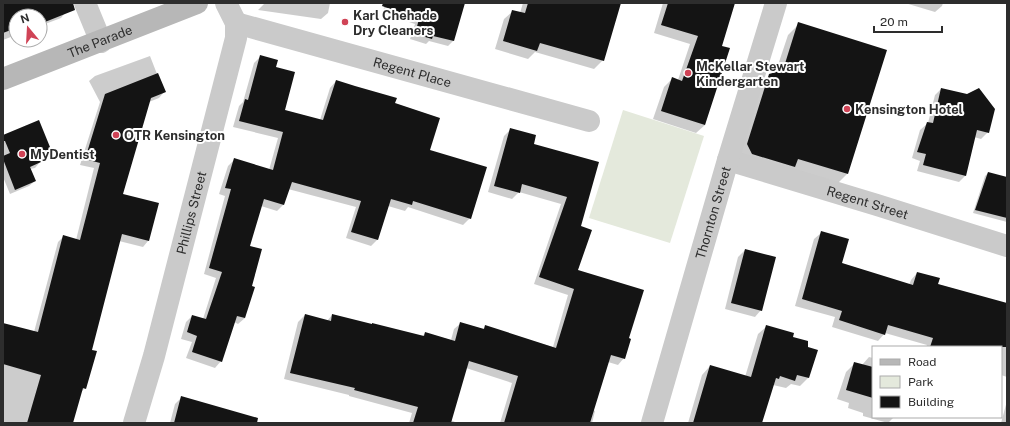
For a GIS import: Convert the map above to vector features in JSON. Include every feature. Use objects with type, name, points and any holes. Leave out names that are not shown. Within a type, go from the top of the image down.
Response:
[{"type":"main road","name":"The Parade","points":[[3,79],[101,42],[197,3]]},
{"type":"street","points":[[86,3],[101,42]]},
{"type":"street","points":[[226,3],[236,23]]},
{"type":"street","name":"Thornton Street","points":[[652,423],[728,160],[776,3]]},
{"type":"street","name":"Regent Place","points":[[236,23],[589,121]]},
{"type":"street","name":"Phillips Street","points":[[134,423],[154,356],[234,46],[236,38],[236,23]]},
{"type":"street","name":"Regent Street","points":[[728,160],[1007,246]]},
{"type":"green space","points":[[623,110],[704,136],[670,243],[589,218]]},
{"type":"building","points":[[3,3],[73,3],[75,10],[48,21],[48,8],[8,8],[8,31],[3,33]]},
{"type":"building","points":[[383,3],[465,3],[454,41],[433,36],[432,39],[415,34],[419,19],[382,6]]},
{"type":"building","points":[[528,3],[621,3],[604,61],[540,43],[537,51],[503,41],[512,10],[525,13]]},
{"type":"building","points":[[668,3],[735,3],[722,46],[730,48],[705,125],[661,111],[672,77],[682,81],[698,36],[661,25]]},
{"type":"building","points":[[798,22],[887,50],[848,174],[798,159],[795,167],[752,154],[747,144],[769,74],[783,70]]},
{"type":"building","points":[[260,55],[278,60],[276,67],[295,72],[285,110],[323,120],[336,80],[397,98],[395,103],[440,118],[430,150],[487,167],[471,219],[413,201],[412,205],[391,199],[378,240],[351,232],[361,201],[292,182],[284,205],[264,199],[250,246],[262,249],[252,286],[255,287],[245,318],[237,316],[222,362],[192,352],[197,336],[187,332],[192,315],[206,319],[222,272],[209,268],[231,189],[225,188],[234,158],[273,170],[283,132],[239,121],[245,99],[248,100]]},
{"type":"building","points":[[158,73],[166,92],[151,98],[123,194],[159,203],[149,241],[122,234],[92,350],[97,351],[86,389],[83,388],[73,423],[27,423],[41,375],[3,364],[3,323],[38,332],[63,235],[80,240],[100,163],[85,159],[105,94]]},
{"type":"building","points":[[941,88],[967,94],[979,88],[995,109],[989,133],[977,130],[966,176],[923,165],[926,154],[917,152],[927,122],[933,123]]},
{"type":"building","name":"MyDentist","points":[[39,120],[52,152],[36,148],[41,162],[30,167],[36,181],[15,190],[3,159],[3,156],[10,153],[5,141],[3,141],[3,135]]},
{"type":"building","points":[[510,128],[536,135],[534,144],[599,162],[581,226],[592,230],[578,270],[644,290],[629,338],[631,339],[625,359],[611,355],[590,423],[504,423],[518,376],[469,361],[451,423],[413,423],[418,407],[354,390],[355,388],[290,373],[305,314],[331,321],[332,314],[424,336],[425,332],[455,341],[460,322],[484,329],[485,325],[556,348],[574,289],[539,277],[567,197],[522,184],[520,193],[494,186]]},
{"type":"building","points":[[988,172],[1007,177],[1007,218],[975,210]]},
{"type":"building","points":[[821,231],[849,239],[842,263],[913,285],[917,272],[940,278],[938,284],[1007,303],[1007,347],[930,346],[933,338],[888,325],[885,335],[839,320],[842,311],[802,299]]},
{"type":"building","points":[[745,249],[776,257],[762,311],[731,303]]},
{"type":"building","points":[[766,325],[794,333],[793,337],[808,341],[808,347],[818,350],[809,378],[797,375],[795,381],[780,376],[779,379],[776,378],[762,423],[693,423],[710,365],[751,377]]},
{"type":"building","points":[[854,362],[872,367],[872,398],[846,390]]},
{"type":"building","points":[[181,396],[258,418],[257,423],[174,423]]},
{"type":"place","name":"Karl Chehade Dry Cleaners","points":[[345,22]]},
{"type":"place","name":"McKellar Stewart Kindergarten","points":[[688,73]]},
{"type":"place","name":"Kensington Hotel","points":[[847,109]]},
{"type":"place","name":"OTR Kensington","points":[[116,135]]},
{"type":"place","name":"MyDentist","points":[[22,154]]}]
